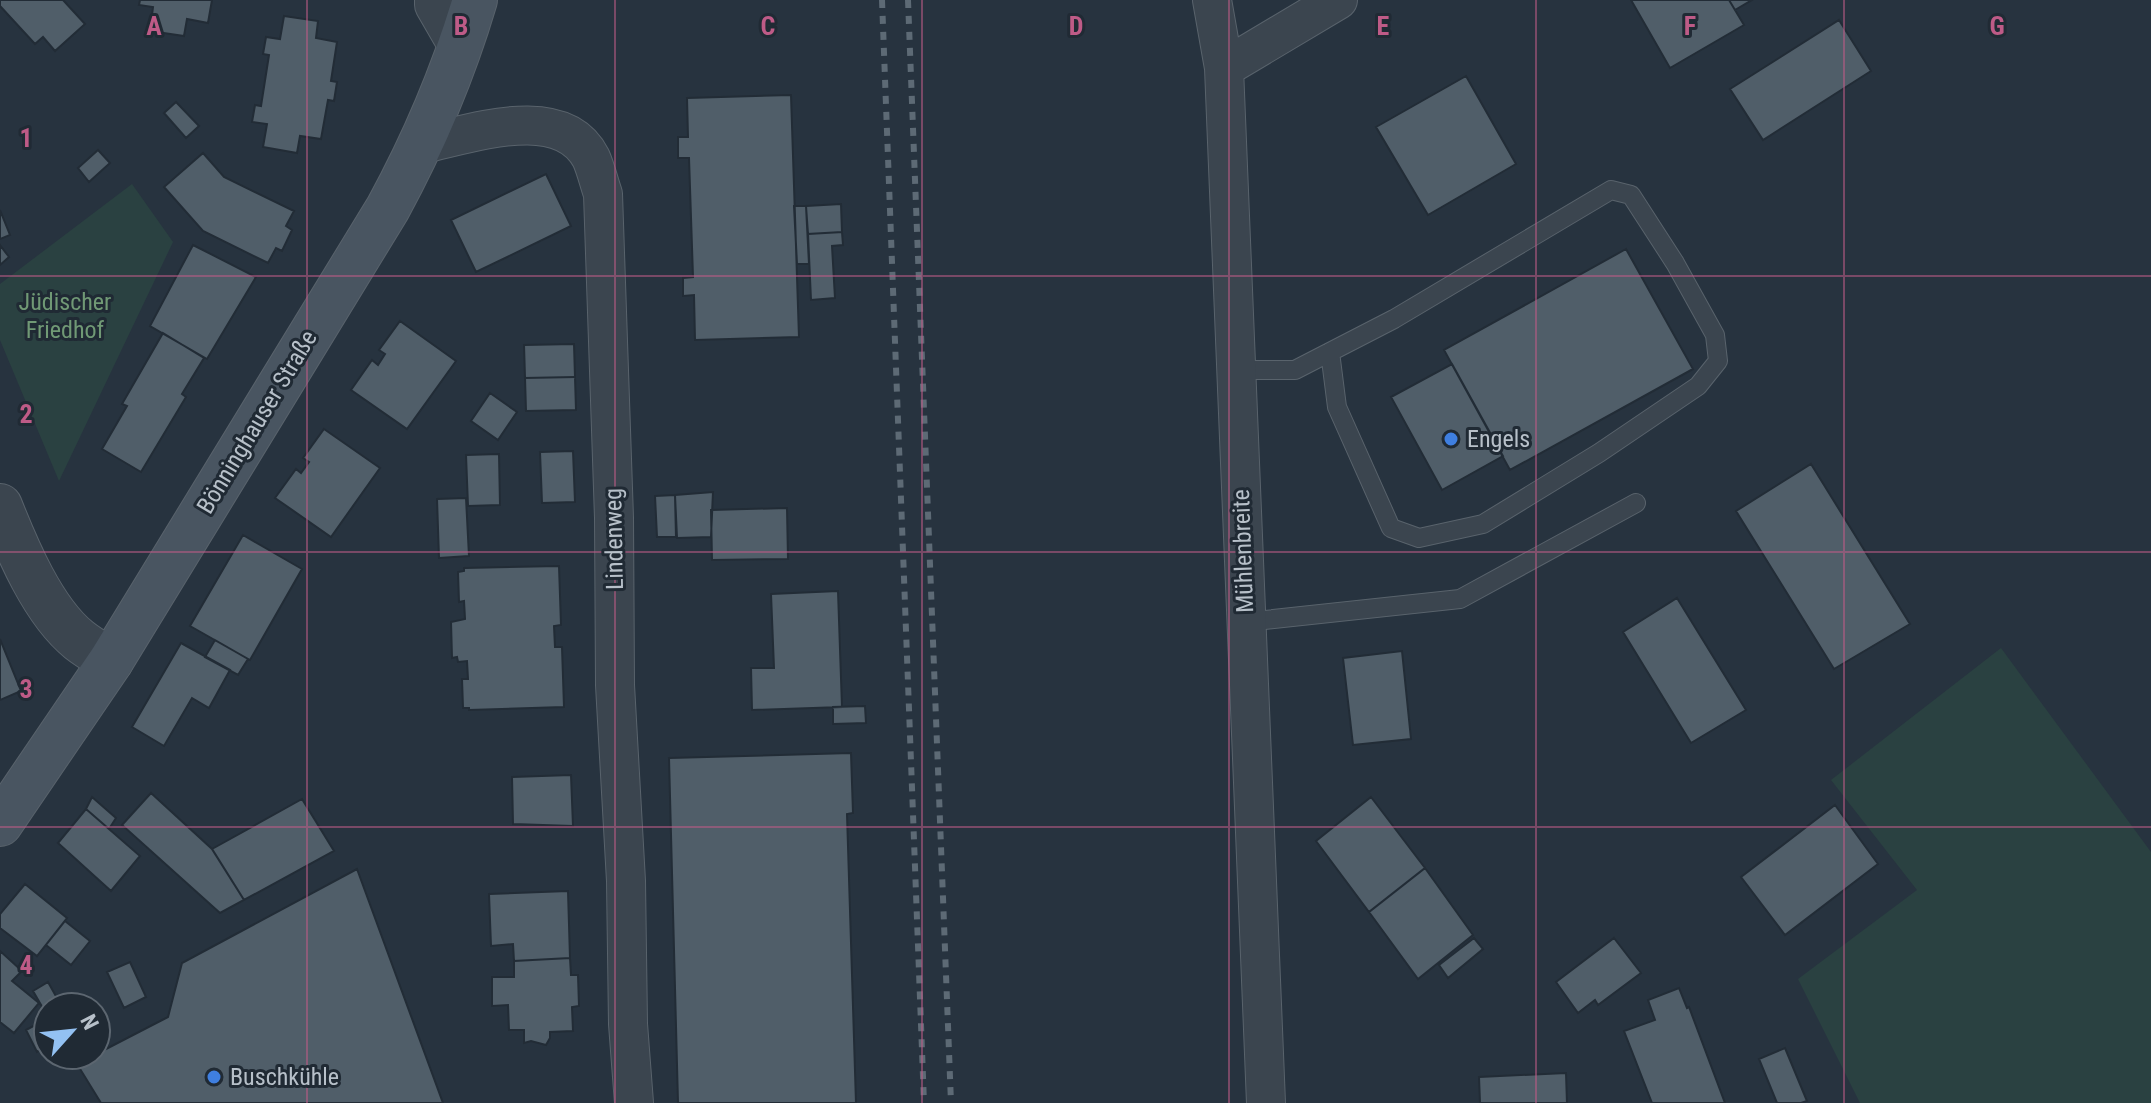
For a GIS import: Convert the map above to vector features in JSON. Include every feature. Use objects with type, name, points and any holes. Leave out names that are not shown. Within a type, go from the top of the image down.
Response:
[{"type":"main road","name":"Bönninghauser Straße","points":[[0,824],[111,661],[388,208],[423,144],[460,50],[475,0]]},
{"type":"street","points":[[434,0],[460,50]]},
{"type":"street","name":"Mühlenbreite","points":[[1212,0],[1224,68],[1266,1103]]},
{"type":"street","points":[[1224,68],[1338,0]]},
{"type":"street","name":"Lindenweg","points":[[423,144],[526,123],[565,131],[590,157],[603,194],[614,518],[615,685],[626,881],[628,1024],[634,1103]]},
{"type":"street","points":[[0,506],[40,593],[77,639],[111,661]]},
{"type":"lane","points":[[1236,370],[1295,370],[1394,319],[1611,190],[1631,195],[1675,263],[1715,335],[1718,361],[1698,386],[1599,453],[1483,524],[1419,538],[1391,528],[1337,407],[1330,352]]},
{"type":"lane","points":[[1246,622],[1460,599],[1636,503]]},
{"type":"green space","name":"Jüdischer Friedhof","points":[[132,184],[173,242],[59,481],[0,340],[0,284]]},
{"type":"green space","points":[[2001,648],[2151,852],[2151,1103],[1860,1103],[1798,979],[1917,890],[1831,780]]},
{"type":"building","points":[[0,0],[63,0],[85,24],[55,51],[43,37],[35,44],[0,6]]},
{"type":"building","points":[[140,0],[212,0],[208,23],[187,19],[184,36],[150,31],[153,7],[139,5]]},
{"type":"building","points":[[1631,0],[1729,0],[1744,25],[1670,68]]},
{"type":"building","points":[[1729,0],[1752,0],[1735,10]]},
{"type":"building","points":[[284,16],[318,21],[316,38],[337,42],[331,81],[337,82],[334,101],[328,100],[321,139],[300,136],[297,153],[263,147],[267,124],[252,122],[255,105],[261,106],[269,55],[263,54],[266,37],[280,39]]},
{"type":"building","points":[[1839,20],[1871,71],[1763,140],[1730,89]]},
{"type":"building","points":[[1466,76],[1516,164],[1428,215],[1376,127]]},
{"type":"building","points":[[791,95],[799,337],[695,340],[694,295],[683,296],[683,278],[693,277],[689,158],[678,158],[678,137],[688,137],[687,98]]},
{"type":"building","points":[[176,102],[199,126],[186,138],[164,113]]},
{"type":"building","points":[[98,150],[110,163],[89,182],[78,168]]},
{"type":"building","points":[[203,153],[224,177],[294,211],[286,226],[292,230],[282,251],[276,248],[268,263],[203,231],[164,187]]},
{"type":"building","points":[[546,174],[571,226],[476,272],[451,220]]},
{"type":"building","points":[[841,204],[842,232],[808,234],[806,206]]},
{"type":"building","points":[[794,206],[806,206],[809,264],[797,264]]},
{"type":"building","points":[[0,210],[10,235],[0,239]]},
{"type":"building","points":[[842,232],[843,245],[832,246],[835,298],[811,300],[808,234]]},
{"type":"building","points":[[0,245],[9,257],[0,265]]},
{"type":"building","points":[[193,245],[256,277],[207,359],[150,326]]},
{"type":"building","points":[[1626,249],[1693,369],[1510,470],[1444,350]]},
{"type":"building","points":[[400,321],[456,361],[407,429],[351,390],[372,360],[378,365],[385,354],[379,350]]},
{"type":"building","points":[[163,333],[204,358],[182,394],[186,397],[141,472],[102,449],[127,406],[122,404]]},
{"type":"building","points":[[574,344],[575,377],[525,378],[524,345]]},
{"type":"building","points":[[1452,364],[1503,456],[1442,490],[1391,397]]},
{"type":"building","points":[[575,377],[576,410],[526,411],[525,378]]},
{"type":"building","points":[[490,393],[517,412],[498,440],[471,421]]},
{"type":"building","points":[[324,429],[380,468],[331,537],[275,498],[296,469],[301,473],[309,462],[303,458]]},
{"type":"building","points":[[573,451],[575,502],[542,503],[540,452]]},
{"type":"building","points":[[499,454],[500,505],[468,506],[466,455]]},
{"type":"building","points":[[1811,464],[1910,624],[1834,669],[1736,511]]},
{"type":"building","points":[[713,492],[711,537],[677,538],[675,495]]},
{"type":"building","points":[[675,495],[676,537],[657,537],[655,496]]},
{"type":"building","points":[[466,498],[469,556],[439,558],[437,499]]},
{"type":"building","points":[[787,508],[788,559],[712,560],[711,510]]},
{"type":"building","points":[[243,535],[302,569],[250,660],[190,626]]},
{"type":"building","points":[[559,566],[561,625],[554,626],[555,647],[562,647],[564,707],[463,708],[462,679],[468,679],[467,661],[458,662],[457,657],[452,658],[451,622],[465,619],[464,601],[459,602],[458,572],[464,571],[464,568]]},
{"type":"building","points":[[838,591],[842,707],[752,710],[751,668],[774,668],[771,594]]},
{"type":"building","points":[[1677,598],[1746,710],[1691,743],[1623,632]]},
{"type":"building","points":[[0,639],[21,691],[0,700]]},
{"type":"building","points":[[215,640],[248,659],[238,675],[205,657]]},
{"type":"building","points":[[181,643],[230,670],[209,708],[192,698],[164,746],[132,727]]},
{"type":"building","points":[[1402,651],[1411,739],[1353,745],[1343,658]]},
{"type":"building","points":[[865,706],[866,723],[833,724],[833,707]]},
{"type":"building","points":[[851,753],[853,813],[847,814],[856,1103],[678,1103],[669,758]]},
{"type":"building","points":[[571,775],[573,826],[513,824],[512,777]]},
{"type":"building","points":[[151,793],[212,849],[244,900],[220,913],[122,825]]},
{"type":"building","points":[[92,797],[116,818],[109,829],[86,809]]},
{"type":"building","points":[[1371,797],[1425,868],[1369,912],[1316,841]]},
{"type":"building","points":[[302,799],[334,851],[244,900],[212,849]]},
{"type":"building","points":[[1835,805],[1878,864],[1785,935],[1741,877]]},
{"type":"building","points":[[86,809],[140,856],[111,891],[58,843]]},
{"type":"building","points":[[1425,868],[1473,935],[1418,979],[1369,912]]},
{"type":"building","points":[[357,869],[443,1103],[101,1103],[81,1071],[112,1071],[112,1046],[168,1017],[182,963]]},
{"type":"building","points":[[25,884],[67,918],[37,956],[0,928],[0,914]]},
{"type":"building","points":[[568,891],[570,958],[514,961],[513,944],[491,946],[489,894]]},
{"type":"building","points":[[65,921],[90,941],[71,965],[46,945]]},
{"type":"building","points":[[1474,938],[1483,949],[1448,978],[1439,965]]},
{"type":"building","points":[[1614,938],[1641,973],[1598,1005],[1595,1000],[1578,1013],[1556,982]]},
{"type":"building","points":[[0,951],[22,971],[12,981],[32,997],[32,1011],[14,1033],[0,1022]]},
{"type":"building","points":[[570,958],[571,975],[578,975],[579,1006],[572,1007],[573,1031],[550,1032],[546,1045],[531,1041],[524,1043],[524,1030],[509,1030],[508,1005],[492,1006],[492,977],[514,977],[514,961]]},
{"type":"building","points":[[130,962],[146,997],[124,1008],[107,972]]},
{"type":"building","points":[[48,982],[53,991],[33,991]]},
{"type":"building","points":[[1679,988],[1725,1103],[1652,1103],[1624,1031],[1655,1020],[1648,1000]]},
{"type":"building","points":[[32,1027],[32,1042],[26,1030]]},
{"type":"building","points":[[1785,1048],[1807,1101],[1777,1103],[1759,1059]]},
{"type":"building","points":[[1566,1073],[1567,1103],[1480,1103],[1479,1077]]},
{"type":"railway","points":[[882,0],[924,1103]]},
{"type":"railway","points":[[908,0],[951,1103]]},
{"type":"place","name":"Engels","points":[[1451,439]]},
{"type":"place","name":"Buschkühle","points":[[214,1077]]}]
